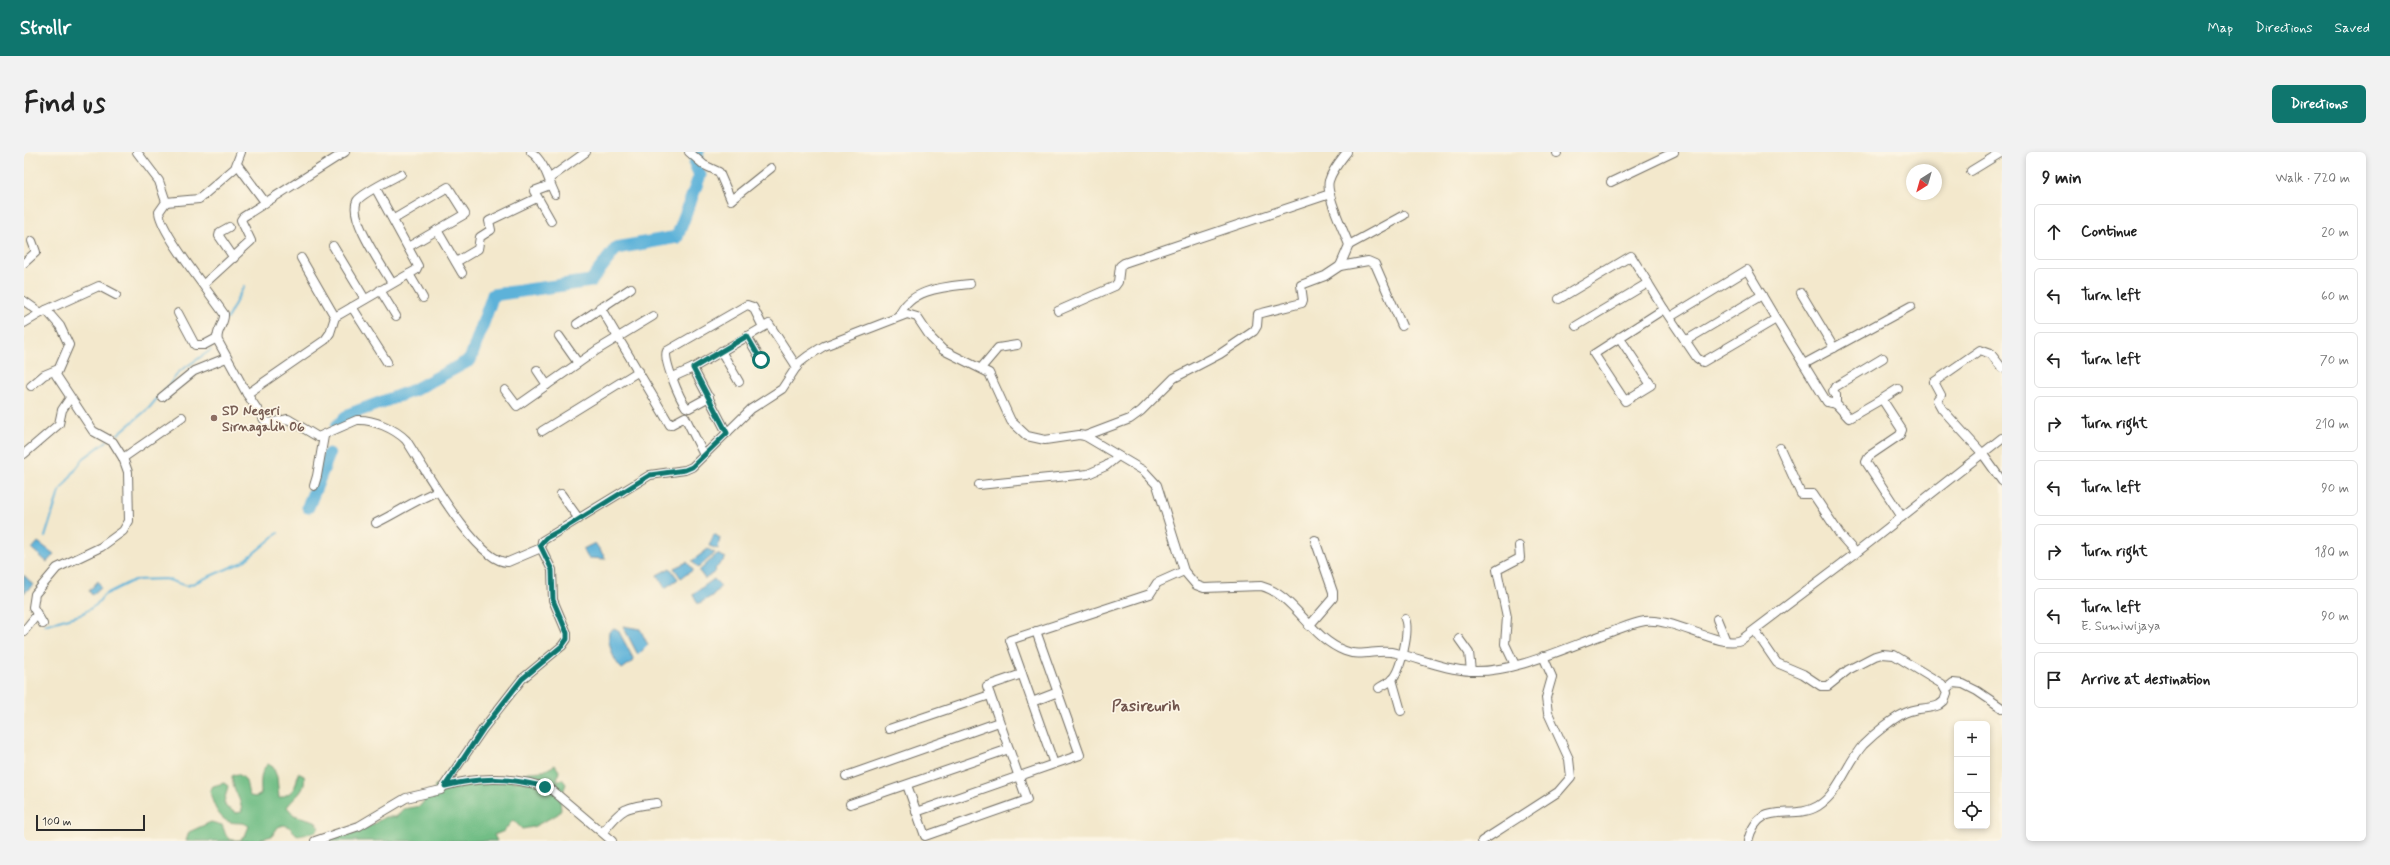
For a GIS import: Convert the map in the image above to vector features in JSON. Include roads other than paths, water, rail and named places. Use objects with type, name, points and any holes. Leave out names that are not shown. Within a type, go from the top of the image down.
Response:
[{"type":"street","points":[[137,152],[158,181],[166,202]]},
{"type":"street","points":[[178,313],[195,345],[204,345],[216,338],[223,321],[224,314],[204,284],[182,256],[162,222],[158,212],[166,202],[199,199],[226,178],[237,164],[241,152]]},
{"type":"street","points":[[204,284],[251,241],[241,219],[265,202],[345,152]]},
{"type":"street","points":[[531,152],[536,155],[555,194]]},
{"type":"street","points":[[551,221],[543,205],[536,198],[534,191],[550,182],[586,152]]},
{"type":"street","points":[[1347,152],[1334,170],[1328,182],[1330,194],[1349,245]]},
{"type":"street","points":[[1611,182],[1674,152]]},
{"type":"street","points":[[1971,170],[2002,152]]},
{"type":"street","points":[[690,153],[700,162],[719,172],[731,200],[771,168]]},
{"type":"street","points":[[237,164],[265,202]]},
{"type":"street","points":[[392,283],[355,215],[358,200],[401,174]]},
{"type":"street","points":[[394,219],[448,187],[465,214],[408,247]]},
{"type":"street","points":[[247,394],[325,340],[330,333],[336,317],[352,306],[416,270],[418,266],[394,219],[376,189]]},
{"type":"street","points":[[1058,311],[1115,286],[1118,282],[1120,266],[1124,263],[1330,194]]},
{"type":"street","points":[[456,262],[478,249],[480,237],[491,230],[489,221],[536,198]]},
{"type":"street","points":[[1340,266],[1349,245],[1404,215]]},
{"type":"street","points":[[230,227],[220,232],[218,236],[234,258]]},
{"type":"street","points":[[437,230],[462,273]]},
{"type":"street","points":[[24,263],[36,252],[36,247],[32,242]]},
{"type":"street","points":[[333,246],[364,299]]},
{"type":"street","points":[[1559,299],[1631,256],[1696,358],[1703,362],[1776,319]]},
{"type":"street","points":[[301,258],[336,317]]},
{"type":"street","points":[[1085,436],[1130,419],[1141,411],[1174,378],[1220,354],[1254,331],[1257,326],[1258,314],[1302,303],[1301,285],[1325,276],[1340,266],[1368,261],[1375,264],[1402,326]]},
{"type":"street","points":[[1670,317],[1747,270],[1827,402],[1836,404],[1849,418],[1898,389]]},
{"type":"street","points":[[409,274],[423,298]]},
{"type":"street","points":[[1576,326],[1648,283]]},
{"type":"street","points":[[899,316],[906,304],[922,294],[947,286],[970,284]]},
{"type":"street","points":[[24,323],[43,311],[99,286],[116,296]]},
{"type":"street","points":[[576,324],[631,288]]},
{"type":"street","points":[[380,290],[396,316]]},
{"type":"street","points":[[1801,293],[1834,348]]},
{"type":"street","points":[[1685,341],[1762,295]]},
{"type":"street","points":[[24,302],[43,311],[60,326],[68,342],[68,347],[56,370],[31,386]]},
{"type":"street","points":[[709,397],[689,408],[686,407],[676,389],[665,358],[667,351],[734,311],[750,304],[763,327]]},
{"type":"street","points":[[352,306],[387,362]]},
{"type":"street","points":[[1804,364],[1911,306]]},
{"type":"street","points":[[600,307],[619,336],[670,425],[685,417],[704,455]]},
{"type":"street","points":[[1620,337],[1651,385],[1625,401],[1594,354],[1620,337],[1664,309]]},
{"type":"street","points":[[445,786],[483,729],[522,679],[562,646],[567,639],[567,633],[553,600],[552,570],[541,548],[542,541],[579,520],[650,475],[685,470],[692,467],[759,402],[782,389],[797,367],[808,356],[824,346],[860,333],[899,316],[914,315],[939,347],[953,356],[981,368],[994,380],[1011,421],[1027,436],[1045,440],[1079,435],[1085,436],[1144,471],[1157,485],[1184,571],[1196,585],[1204,588],[1268,588],[1281,595],[1309,626],[1326,641],[1345,651],[1362,654],[1390,652],[1432,664],[1471,672],[1493,670],[1515,665],[1645,621],[1667,622],[1726,641],[1737,642],[1755,631],[2002,438]]},
{"type":"street","points":[[505,390],[517,406],[578,363],[653,316]]},
{"type":"street","points":[[673,377],[693,368],[763,327],[771,325],[797,367]]},
{"type":"street","points":[[559,336],[578,363]]},
{"type":"street","points":[[747,336],[761,360]]},
{"type":"street","points":[[216,338],[247,394],[268,422],[288,419],[313,435],[324,436],[357,420],[364,420],[394,431],[406,440],[438,492],[464,528],[499,560],[513,560],[541,548]]},
{"type":"street","points":[[981,368],[998,348],[1017,345]]},
{"type":"street","points":[[2002,368],[1991,354],[1980,350],[1934,382],[1941,395],[1936,400],[1939,405],[1982,453],[2002,481]]},
{"type":"street","points":[[721,351],[739,382]]},
{"type":"street","points":[[162,397],[194,371],[226,358]]},
{"type":"street","points":[[1822,394],[1883,358]]},
{"type":"street","points":[[693,368],[727,433]]},
{"type":"street","points":[[43,624],[35,618],[32,598],[57,568],[101,547],[127,527],[129,522],[130,501],[128,472],[123,458],[113,442],[92,431],[57,379],[56,370]]},
{"type":"street","points":[[537,370],[547,385]]},
{"type":"street","points":[[542,431],[639,371]]},
{"type":"street","points":[[1835,386],[1833,391],[1836,395],[1836,404]]},
{"type":"street","points":[[24,454],[58,424],[62,410],[70,398]]},
{"type":"street","points":[[1882,399],[1902,430],[1900,435],[1869,456],[1866,462],[1902,517]]},
{"type":"street","points":[[123,458],[182,418]]},
{"type":"street","points":[[314,486],[324,436]]},
{"type":"street","points":[[1780,448],[1801,494],[1813,494],[1841,536],[1856,553]]},
{"type":"street","points":[[978,485],[1088,474],[1106,466],[1117,456]]},
{"type":"street","points":[[376,523],[403,510],[427,495],[438,492]]},
{"type":"street","points":[[561,494],[579,520]]},
{"type":"street","points":[[1309,626],[1333,598],[1333,592],[1315,540]]},
{"type":"street","points":[[1515,665],[1505,644],[1507,617],[1496,570],[1520,558],[1519,546]]},
{"type":"street","points":[[1054,764],[1010,640],[1150,594],[1157,582],[1184,571]]},
{"type":"street","points":[[26,629],[35,618]]},
{"type":"street","points":[[1379,688],[1392,679],[1402,655],[1408,630],[1405,619]]},
{"type":"street","points":[[1717,619],[1726,641]]},
{"type":"street","points":[[916,812],[1080,755],[1036,631]]},
{"type":"street","points":[[1755,631],[1777,663],[1803,674],[1821,686],[1828,686],[1848,670],[1875,656],[1889,654],[1903,659],[1946,688]]},
{"type":"street","points":[[1459,639],[1469,653],[1471,672]]},
{"type":"street","points":[[1482,841],[1558,792],[1570,777],[1569,759],[1548,713],[1546,698],[1552,677],[1543,656]]},
{"type":"street","points":[[907,785],[925,836],[1027,800],[987,686],[1022,674]]},
{"type":"street","points":[[1392,679],[1401,711]]},
{"type":"street","points":[[1946,688],[1953,683],[1963,684],[2002,708]]},
{"type":"street","points":[[1748,841],[1751,829],[1765,816],[1780,812],[1806,811],[1822,803],[1857,753],[1871,738],[1904,713],[1939,705],[1946,697],[1946,688]]},
{"type":"street","points":[[1032,702],[1058,692]]},
{"type":"street","points":[[889,729],[990,695]]},
{"type":"street","points":[[846,776],[999,722]]},
{"type":"street","points":[[850,804],[1009,749]]},
{"type":"street","points":[[315,841],[359,826],[406,798],[416,794],[434,793],[445,786],[461,782],[510,778],[552,790],[612,841]]},
{"type":"street","points":[[603,832],[614,817],[625,808],[657,803]]},
{"type":"water","points":[[714,534],[720,538],[718,549],[709,546]]},
{"type":"water","points":[[38,542],[54,554],[47,562],[32,549]]},
{"type":"water","points":[[595,543],[606,559],[588,558],[583,549]]},
{"type":"water","points":[[708,549],[715,553],[698,568],[692,561]]},
{"type":"water","points":[[717,554],[726,558],[715,569],[716,571],[705,579],[699,571]]},
{"type":"water","points":[[687,562],[693,570],[681,578],[674,568]]},
{"type":"water","points":[[670,568],[678,579],[665,588],[657,575]]},
{"type":"water","points":[[24,575],[33,585],[24,593]]},
{"type":"water","points":[[714,579],[721,586],[712,596],[698,604],[693,594]]},
{"type":"water","points":[[98,581],[101,587],[92,595],[89,591]]},
{"type":"water","points":[[623,626],[640,629],[648,645],[638,655]]},
{"type":"water","points":[[614,628],[618,630],[633,658],[632,662],[622,669],[614,657],[610,647],[609,632]]},
{"type":"waterway","points":[[337,426],[350,414],[414,390],[470,360],[493,295],[591,281],[616,248],[677,237],[700,175],[695,164],[698,152]]},
{"type":"waterway","points":[[227,319],[244,286]]},
{"type":"waterway","points":[[164,391],[180,371],[211,350]]},
{"type":"waterway","points":[[118,434],[149,408],[159,396]]},
{"type":"waterway","points":[[45,537],[59,492],[84,458],[107,441]]},
{"type":"waterway","points":[[308,507],[329,454]]},
{"type":"waterway","points":[[44,625],[80,615],[96,605],[104,595],[134,580],[166,579],[187,586],[243,562],[278,533]]},
{"type":"place","name":"SD Negeri Sirnagalih 06","points":[[214,418]]},
{"type":"district","name":"Pasireurih","points":[[1146,705]]}]
